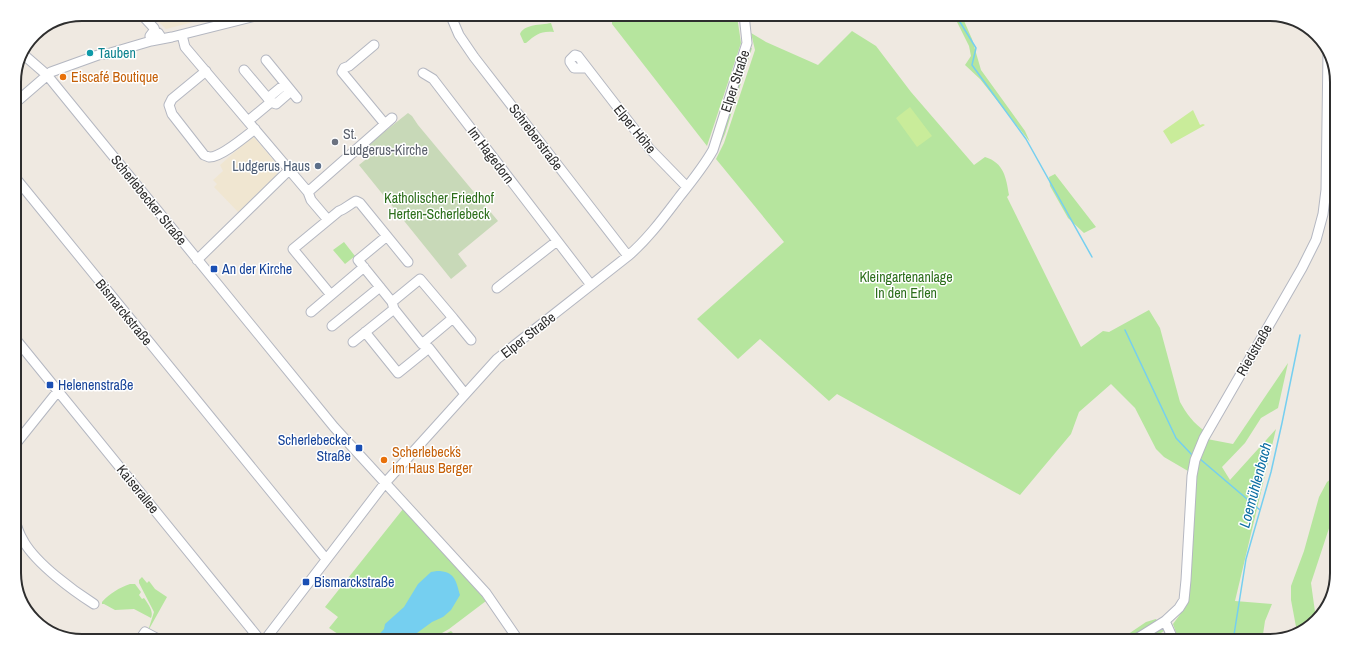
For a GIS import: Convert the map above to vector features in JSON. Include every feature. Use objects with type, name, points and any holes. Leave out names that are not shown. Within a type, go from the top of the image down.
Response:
[{"type":"street","points":[[148,21],[154,28],[155,32],[159,34],[161,39]]},
{"type":"street","points":[[21,98],[47,74],[82,62],[88,58],[151,41],[182,35],[236,21]]},
{"type":"street","name":"Schreberstraße","points":[[453,21],[459,35],[474,57],[628,256]]},
{"type":"street","name":"Elper Straße","points":[[269,634],[385,483],[497,359],[643,243],[706,163],[713,150],[747,43],[745,21]]},
{"type":"street","points":[[151,41],[151,33],[155,32]]},
{"type":"street","points":[[182,35],[185,47],[308,192],[311,200],[328,220]]},
{"type":"street","points":[[308,192],[389,121],[342,72],[344,68],[349,66],[374,45]]},
{"type":"street","name":"Scherlebecker Straße","points":[[26,57],[47,74],[334,427],[486,593],[514,634]]},
{"type":"street","points":[[244,70],[269,100],[276,104],[294,94],[266,60]]},
{"type":"street","name":"Riedstraße","points":[[1165,621],[1179,608],[1184,600],[1192,476],[1196,457],[1214,419],[1302,268],[1316,240],[1323,214],[1326,190],[1328,66]]},
{"type":"street","name":"Elper Höhe","points":[[587,68],[649,148],[687,187]]},
{"type":"street","points":[[206,71],[172,99],[169,105],[165,108],[204,155],[209,157],[216,156],[236,144],[255,129]]},
{"type":"street","name":"Im Hagedorn","points":[[423,73],[433,79],[591,285]]},
{"type":"street","points":[[248,121],[285,84]]},
{"type":"street","points":[[197,260],[289,170]]},
{"type":"street","name":"Bismarckstraße","points":[[21,185],[326,559]]},
{"type":"street","points":[[330,295],[293,249],[339,211],[356,201],[360,203],[408,262]]},
{"type":"street","points":[[387,236],[358,260],[425,346],[465,394]]},
{"type":"street","points":[[497,288],[557,241]]},
{"type":"street","points":[[311,312],[364,267]]},
{"type":"street","points":[[352,342],[365,332],[420,279],[471,340]]},
{"type":"street","points":[[332,326],[380,287]]},
{"type":"street","points":[[365,332],[398,373],[453,318]]},
{"type":"street","name":"Kaiserallee","points":[[21,346],[255,634]]},
{"type":"street","points":[[21,437],[58,391]]},
{"type":"street","points":[[21,535],[30,551],[64,582],[94,604]]},
{"type":"street","points":[[1143,634],[1165,621],[1171,634]]},
{"type":"shaded area","points":[[158,21],[197,21],[166,29]]},
{"type":"shaded area","points":[[253,136],[275,162],[272,166],[278,174],[239,213],[214,187],[217,184],[213,180],[223,171],[220,165]]},
{"type":"green space","points":[[738,21],[741,43],[707,146],[612,24],[612,22]]},
{"type":"green space","points":[[956,21],[964,21],[972,39],[981,70],[1025,131],[1030,142],[980,79],[965,65],[971,56],[969,46]]},
{"type":"green space","points":[[551,23],[554,32],[539,34],[524,43],[520,34],[525,28]]},
{"type":"green space","name":"Kleingartenanlage In den Erlen","points":[[852,31],[876,46],[911,92],[974,165],[985,157],[1000,167],[1007,182],[1009,195],[1007,197],[1081,347],[1103,331],[1109,332],[1149,310],[1160,328],[1180,402],[1197,425],[1205,431],[1188,471],[1164,457],[1156,449],[1135,408],[1111,384],[1079,412],[1071,434],[1020,495],[837,394],[829,401],[760,339],[738,359],[697,319],[784,242],[716,159],[724,143],[755,50],[751,33],[766,42],[818,65]]},
{"type":"green space","points":[[752,48],[725,134],[708,164],[748,49]]},
{"type":"green space","points":[[910,107],[932,136],[917,147],[896,118]]},
{"type":"green space","points":[[1193,110],[1200,125],[1205,125],[1171,144],[1163,131]]},
{"type":"green space","name":"Katholischer Friedhof Herten-Scherlebeck","points":[[408,113],[498,221],[458,254],[467,266],[451,279],[359,165],[375,152],[369,144]]},
{"type":"green space","points":[[1055,174],[1096,227],[1084,233],[1068,218],[1050,186],[1049,177]]},
{"type":"green space","points":[[344,242],[355,256],[345,264],[333,250]]},
{"type":"green space","points":[[1288,363],[1278,408],[1261,418],[1245,443],[1222,467],[1230,480],[1276,429],[1235,601],[1272,604],[1265,621],[1263,634],[1177,634],[1173,624],[1187,605],[1195,480],[1198,463],[1207,439],[1233,444]]},
{"type":"green space","points":[[1330,480],[1330,525],[1311,583],[1315,613],[1296,628],[1291,600],[1291,586],[1304,551],[1319,497],[1327,482]]},
{"type":"green space","points":[[403,509],[441,548],[486,601],[440,634],[338,634],[329,628],[338,617],[325,607]]},
{"type":"green space","points":[[142,577],[147,583],[149,581],[155,589],[167,597],[148,631],[154,612],[139,583],[139,580]]},
{"type":"green space","points":[[130,584],[135,584],[141,592],[139,595],[142,599],[144,598],[149,605],[152,615],[151,618],[134,609],[115,610],[102,604],[102,602],[111,593]]},
{"type":"green space","points":[[1156,619],[1164,631],[1159,634],[1128,634],[1146,622]]},
{"type":"green space","points":[[451,631],[454,634],[445,634]]},
{"type":"water","points":[[443,571],[451,575],[456,581],[460,595],[451,610],[443,617],[432,622],[416,634],[379,634],[384,629],[385,624],[404,607],[418,584],[431,572]]},
{"type":"waterway","points":[[959,21],[976,48],[972,65],[1026,139],[1092,257]]},
{"type":"waterway","points":[[1125,330],[1176,438],[1193,456]]},
{"type":"waterway","name":"Loemühlenbach","points":[[1234,634],[1246,559],[1271,472],[1300,335]]},
{"type":"waterway","points":[[1200,459],[1260,510]]},
{"type":"place","name":"Tauben","points":[[90,53]]},
{"type":"place","name":"Eiscafé Boutique","points":[[63,77]]},
{"type":"place","name":"St. Ludgerus-Kirche","points":[[335,142]]},
{"type":"place","name":"Ludgerus Haus","points":[[318,166]]},
{"type":"place","name":"An der Kirche","points":[[214,269]]},
{"type":"place","name":"Helenenstraße","points":[[50,385]]},
{"type":"place","name":"Scherlebecker Straße","points":[[359,448]]},
{"type":"place","name":"Scherlebeck´s im Haus Berger","points":[[384,460]]},
{"type":"place","name":"Bismarckstraße","points":[[306,582]]}]
